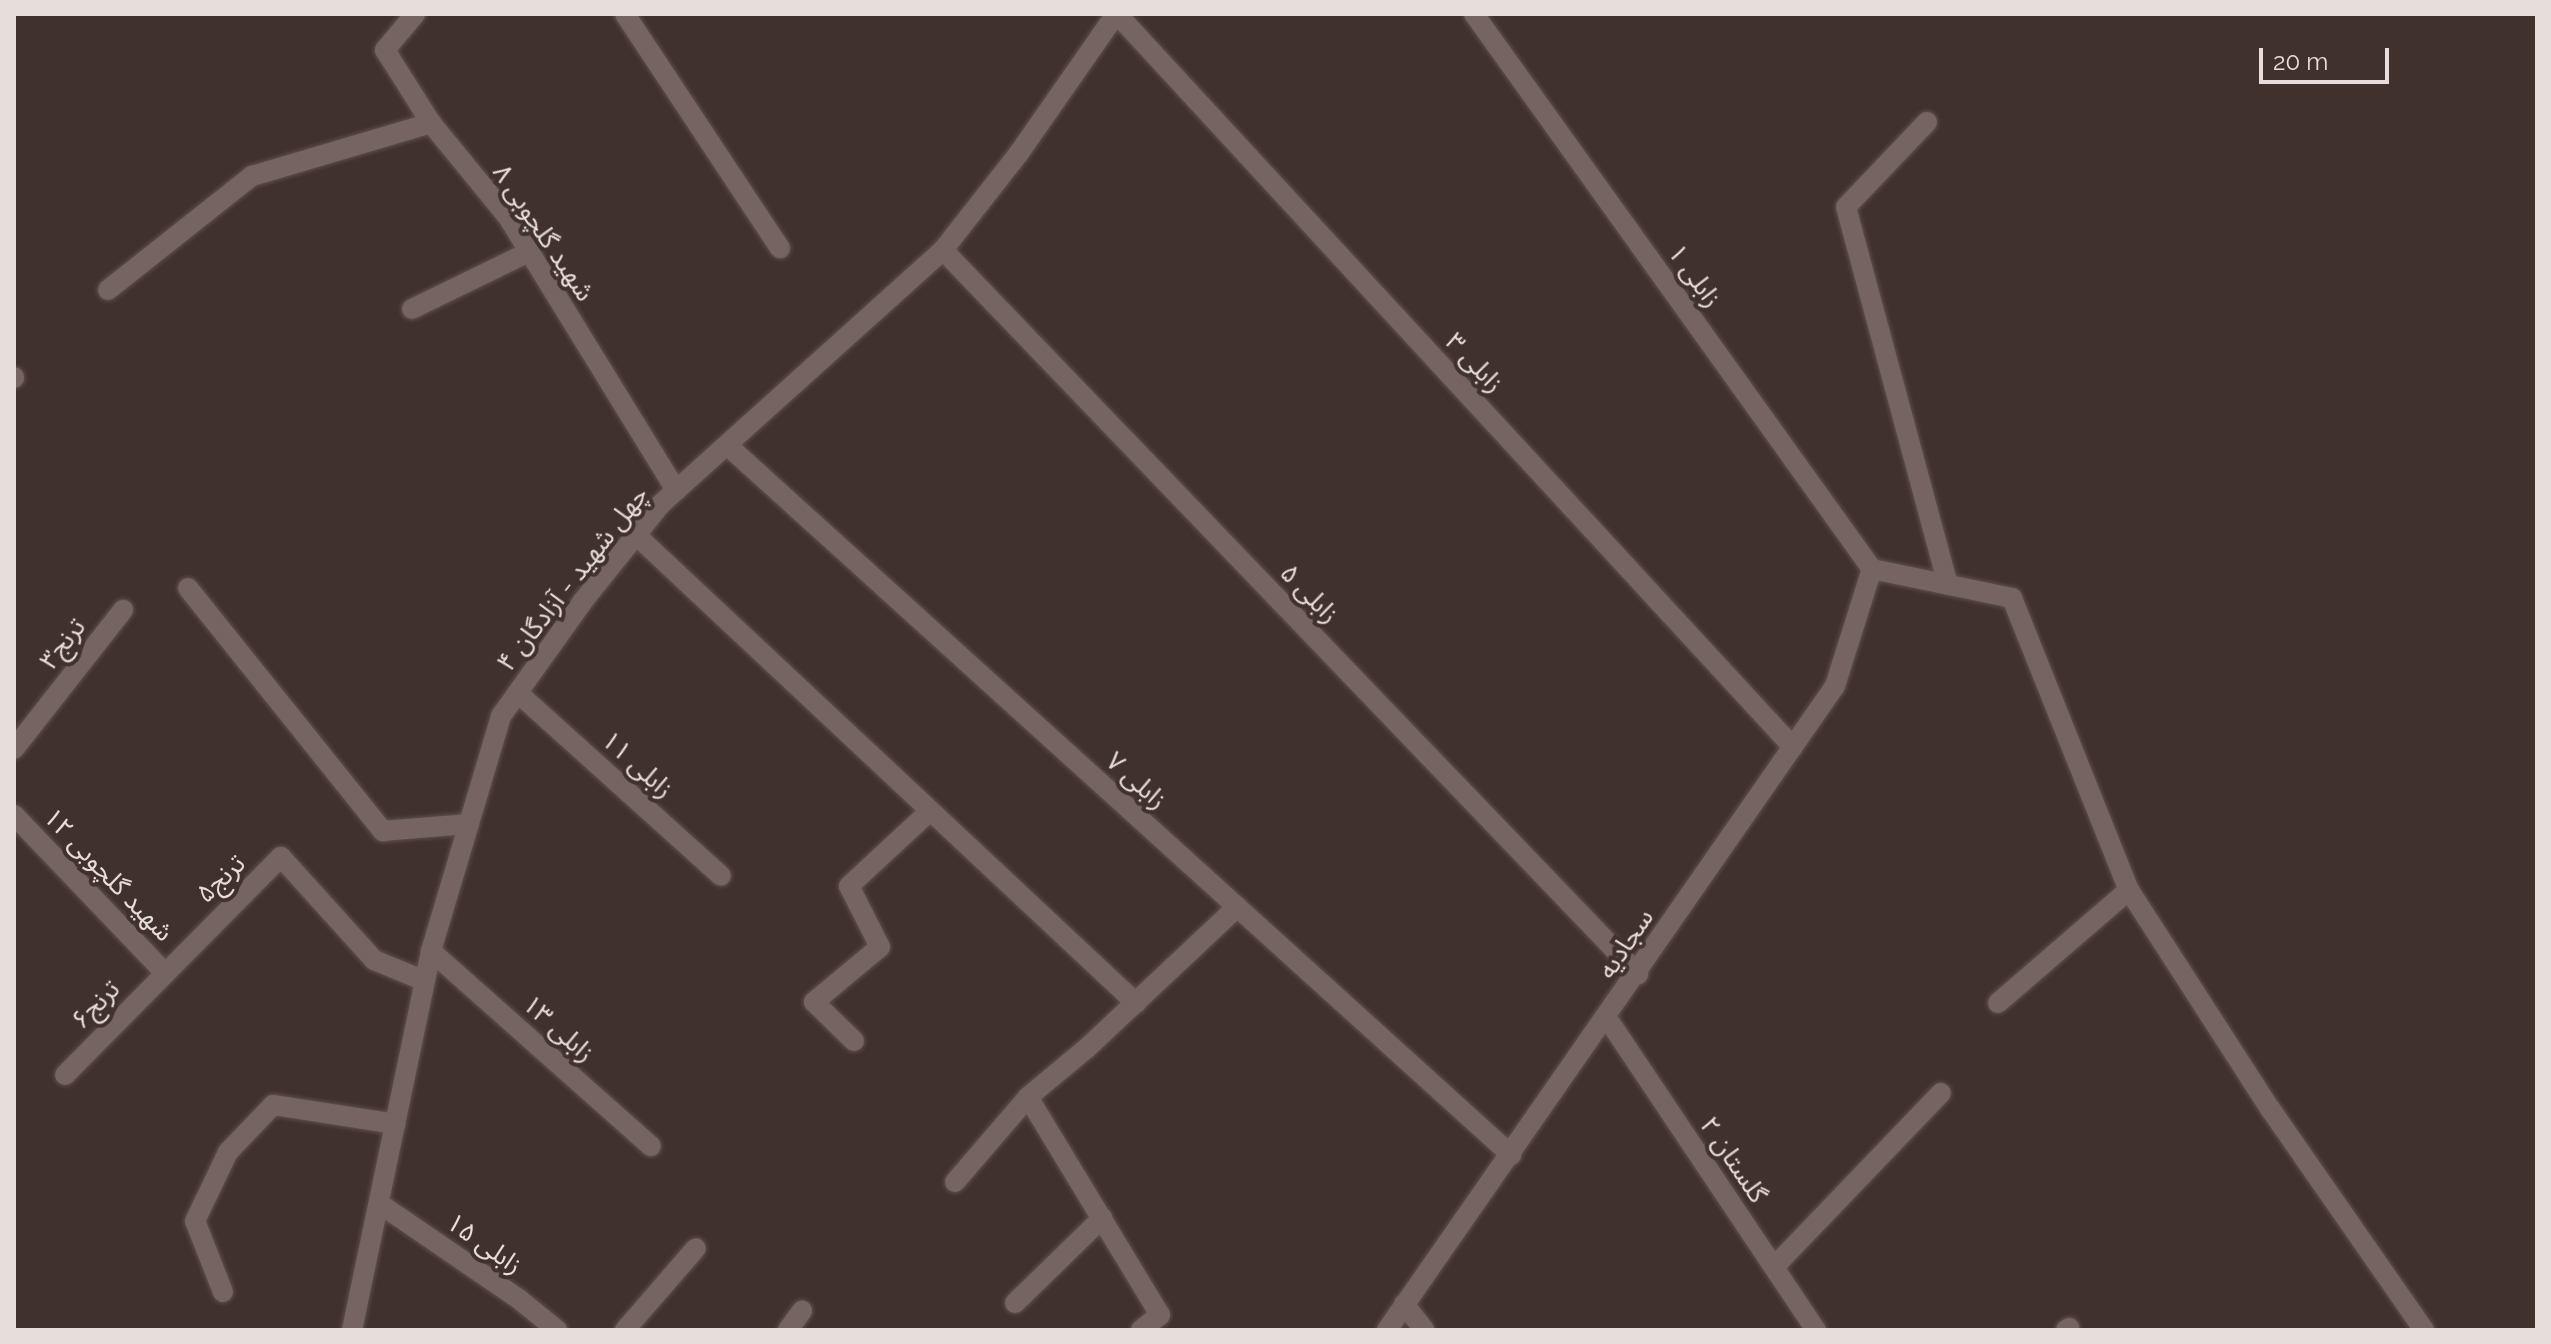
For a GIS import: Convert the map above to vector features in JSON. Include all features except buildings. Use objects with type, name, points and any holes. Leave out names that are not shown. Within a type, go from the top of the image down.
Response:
[{"type":"street","name":"شهید گلچوبی ۸","points":[[415,14],[385,50],[431,123],[508,217],[676,490]]},
{"type":"street","points":[[625,14],[780,248]]},
{"type":"street","name":"چهل شهید - آزادگان ۴","points":[[352,1330],[431,951],[501,716],[583,601],[676,490],[943,250],[1019,153],[1116,14]]},
{"type":"street","name":"زابلی ۳","points":[[1116,14],[1793,747]]},
{"type":"street","name":"زابلی ۱","points":[[1474,14],[1872,569]]},
{"type":"street","points":[[1927,122],[1846,207],[1948,584]]},
{"type":"street","points":[[108,290],[252,176],[431,123]]},
{"type":"street","name":"زابلی ۵","points":[[943,250],[1638,974]]},
{"type":"street","points":[[412,309],[529,252]]},
{"type":"street","name":"زابلی ۷","points":[[727,445],[1511,1155]]},
{"type":"street","points":[[636,535],[1136,1003]]},
{"type":"street","points":[[1872,569],[2012,598],[2129,890],[2271,1110],[2424,1330]]},
{"type":"street","name":"سجادیه","points":[[1387,1330],[1638,974],[1835,686],[1872,569]]},
{"type":"street","points":[[188,588],[383,831],[469,824]]},
{"type":"street","name":"ترنج۳","points":[[14,749],[123,610]]},
{"type":"street","name":"زابلی ۱۱","points":[[518,693],[721,876]]},
{"type":"street","points":[[854,1041],[814,1002],[880,947],[849,886],[930,811]]},
{"type":"street","name":"شهید گلچوبی ۱۲","points":[[14,815],[164,972]]},
{"type":"street","name":"ترنج۵","points":[[164,972],[281,857],[374,960],[425,981]]},
{"type":"street","points":[[1998,1003],[2129,890]]},
{"type":"street","points":[[955,1182],[1028,1097],[1136,1003],[1237,907]]},
{"type":"street","name":"زابلی ۱۳","points":[[431,951],[651,1146]]},
{"type":"street","name":"ترنج۶","points":[[65,1075],[164,972]]},
{"type":"street","name":"گلستان ۲","points":[[1607,1018],[1816,1330]]},
{"type":"street","points":[[1774,1267],[1941,1093]]},
{"type":"street","points":[[1028,1097],[1160,1315],[1141,1330]]},
{"type":"street","points":[[223,1292],[195,1221],[228,1152],[273,1105],[396,1124]]},
{"type":"street","name":"زابلی ۱۵","points":[[380,1204],[557,1330]]},
{"type":"street","points":[[1015,1303],[1102,1218]]},
{"type":"street","points":[[625,1330],[696,1248]]},
{"type":"street","points":[[1404,1304],[1424,1330]]},
{"type":"street","points":[[788,1330],[802,1311]]}]
